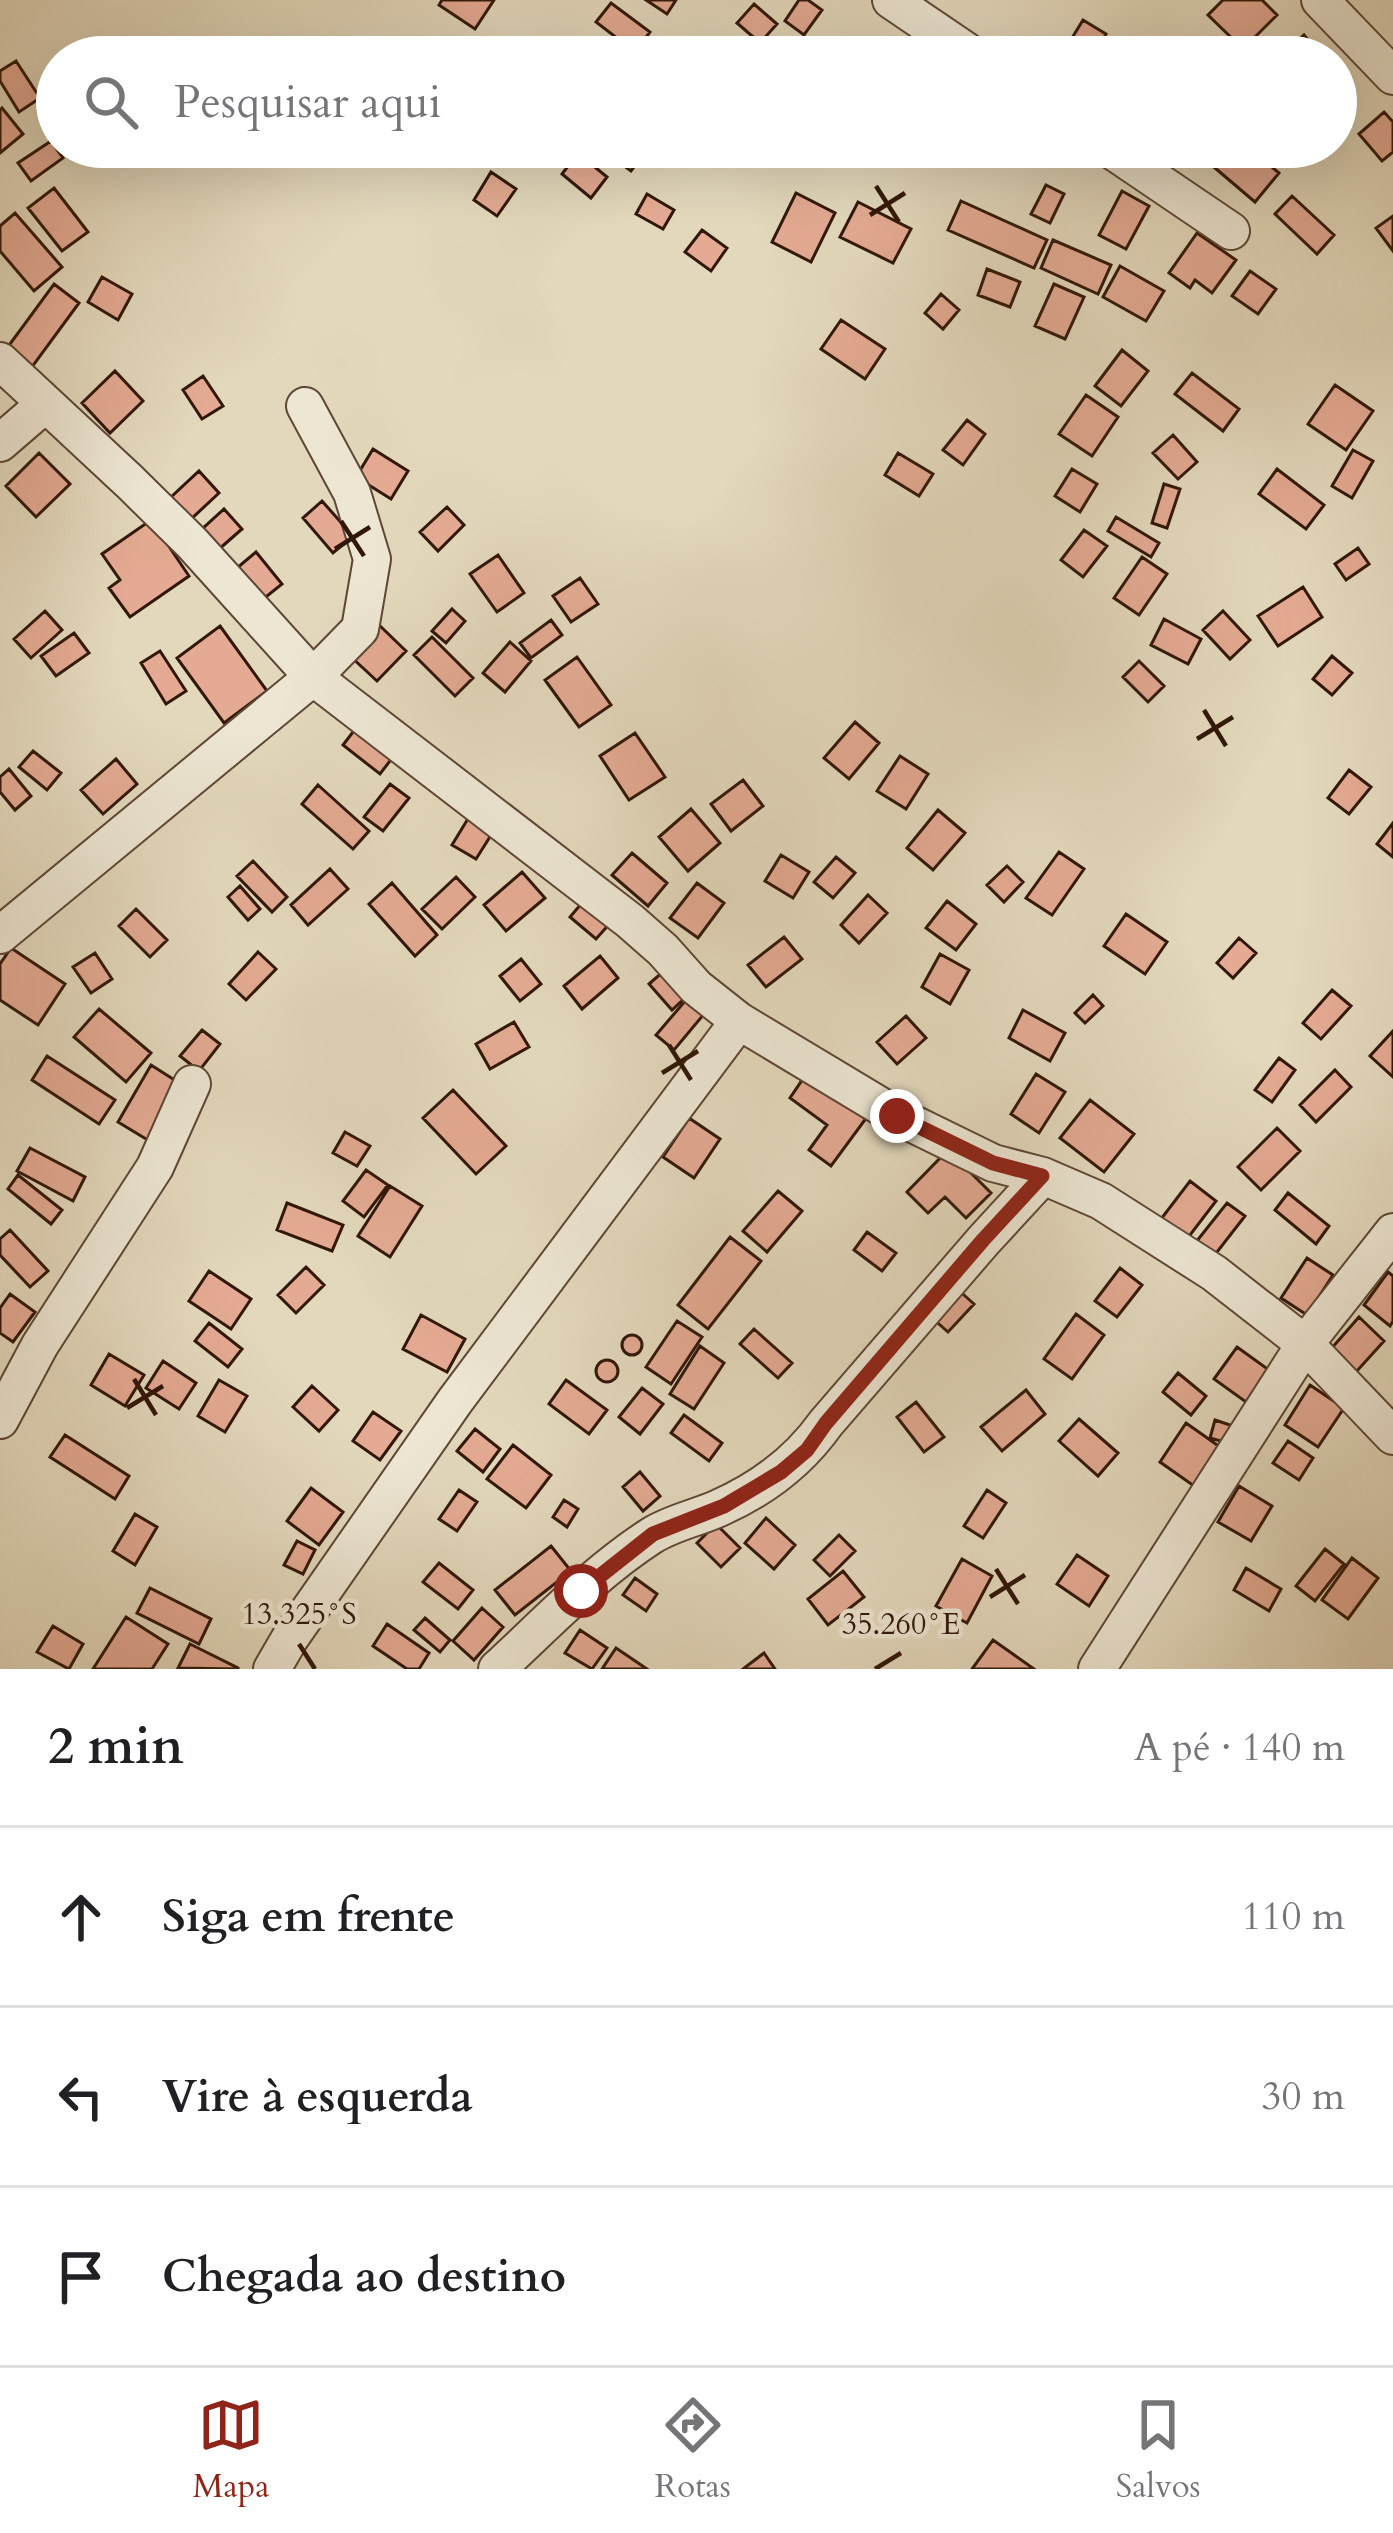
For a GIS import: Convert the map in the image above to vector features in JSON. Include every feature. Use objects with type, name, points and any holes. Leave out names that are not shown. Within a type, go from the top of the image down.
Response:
[{"type":"street","points":[[892,0],[944,36]]},
{"type":"street","points":[[1320,0],[1355,36]]},
{"type":"street","points":[[1357,39],[1393,76]]},
{"type":"street","points":[[1139,168],[1231,231]]},
{"type":"street","points":[[0,362],[191,543],[314,677],[630,921],[696,987],[739,1021],[897,1116],[993,1163],[1042,1176],[1101,1201],[1196,1262],[1305,1344],[1393,1436]]},
{"type":"street","points":[[0,443],[44,405]]},
{"type":"street","points":[[0,935],[314,677],[360,629],[372,559],[352,493],[304,406]]},
{"type":"street","points":[[272,1669],[455,1401],[739,1021]]},
{"type":"street","points":[[0,1420],[52,1326],[155,1167],[192,1084]]},
{"type":"street","points":[[497,1669],[581,1591],[653,1534],[724,1506],[781,1472],[807,1450],[1042,1176]]},
{"type":"street","points":[[1097,1669],[1305,1344],[1393,1232]]},
{"type":"building","points":[[442,0],[494,0],[475,29],[439,5]]},
{"type":"building","points":[[646,0],[676,0],[667,14]]},
{"type":"building","points":[[799,0],[822,10],[804,35],[785,21]]},
{"type":"building","points":[[1223,0],[1262,0],[1277,15],[1256,36],[1230,36],[1208,15]]},
{"type":"building","points":[[611,3],[650,32],[647,36],[614,36],[596,22]]},
{"type":"building","points":[[754,4],[777,24],[766,36],[752,36],[737,23]]},
{"type":"building","points":[[1083,20],[1106,34],[1105,36],[1073,36]]},
{"type":"building","points":[[16,61],[36,92],[36,101],[19,112],[0,81],[0,71]]},
{"type":"building","points":[[0,110],[23,134],[0,153]]},
{"type":"building","points":[[1384,112],[1393,122],[1393,152],[1382,161],[1359,134]]},
{"type":"building","points":[[36,151],[36,168],[49,168],[31,181],[18,163]]},
{"type":"building","points":[[567,168],[596,168],[607,177],[591,198],[562,174]]},
{"type":"building","points":[[1215,168],[1273,168],[1279,173],[1255,202]]},
{"type":"building","points":[[491,172],[516,189],[497,216],[474,200]]},
{"type":"building","points":[[1046,185],[1064,194],[1050,223],[1031,214]]},
{"type":"building","points":[[54,188],[88,232],[62,251],[28,208]]},
{"type":"building","points":[[1122,191],[1149,206],[1126,249],[1099,235]]},
{"type":"building","points":[[796,193],[835,213],[811,262],[772,242]]},
{"type":"building","points":[[647,194],[674,210],[663,229],[636,214]]},
{"type":"building","points":[[1292,196],[1334,235],[1317,254],[1275,214]]},
{"type":"building","points":[[961,201],[1047,240],[1034,268],[948,230]]},
{"type":"building","points":[[858,202],[911,229],[893,263],[840,237]]},
{"type":"building","points":[[15,213],[62,267],[34,291],[0,251],[0,226]]},
{"type":"building","points":[[1393,216],[1393,251],[1376,228]]},
{"type":"building","points":[[702,230],[727,248],[711,271],[685,252]]},
{"type":"building","points":[[1197,233],[1236,260],[1212,293],[1195,280],[1190,288],[1169,273]]},
{"type":"building","points":[[1053,240],[1111,265],[1098,294],[1041,268]]},
{"type":"building","points":[[1120,266],[1164,291],[1146,321],[1103,297]]},
{"type":"building","points":[[987,269],[1020,282],[1010,307],[978,295]]},
{"type":"building","points":[[1250,271],[1276,289],[1258,314],[1232,296]]},
{"type":"building","points":[[102,277],[132,294],[118,320],[88,302]]},
{"type":"building","points":[[54,284],[79,303],[32,367],[7,348]]},
{"type":"building","points":[[1054,284],[1084,297],[1065,339],[1035,326]]},
{"type":"building","points":[[941,294],[959,310],[943,329],[925,313]]},
{"type":"building","points":[[841,320],[885,349],[865,379],[821,349]]},
{"type":"building","points":[[1122,350],[1148,371],[1121,406],[1095,386]]},
{"type":"building","points":[[115,371],[143,401],[110,433],[82,403]]},
{"type":"building","points":[[1192,373],[1239,409],[1223,431],[1175,394]]},
{"type":"building","points":[[203,376],[223,406],[202,419],[183,390]]},
{"type":"building","points":[[1335,385],[1373,411],[1346,450],[1308,424]]},
{"type":"building","points":[[1086,395],[1118,417],[1092,456],[1059,434]]},
{"type":"building","points":[[967,420],[985,434],[963,465],[943,450]]},
{"type":"building","points":[[1173,435],[1197,462],[1178,479],[1153,453]]},
{"type":"building","points":[[373,449],[408,471],[391,499],[356,477]]},
{"type":"building","points":[[1353,450],[1373,461],[1352,498],[1332,486]]},
{"type":"building","points":[[39,453],[70,484],[36,517],[6,486]]},
{"type":"building","points":[[898,453],[933,474],[919,496],[885,475]]},
{"type":"building","points":[[1072,469],[1097,484],[1080,512],[1055,496]]},
{"type":"building","points":[[1277,469],[1324,505],[1306,529],[1259,494]]},
{"type":"building","points":[[199,471],[219,493],[190,520],[170,498]]},
{"type":"building","points":[[1164,484],[1180,489],[1167,528],[1152,523]]},
{"type":"building","points":[[322,501],[353,536],[333,553],[303,518]]},
{"type":"building","points":[[447,507],[464,525],[438,551],[420,532]]},
{"type":"building","points":[[224,509],[242,529],[218,550],[201,530]]},
{"type":"building","points":[[1116,517],[1159,543],[1151,557],[1108,531]]},
{"type":"building","points":[[151,520],[189,576],[130,617],[109,588],[120,580],[102,554]]},
{"type":"building","points":[[1084,530],[1107,546],[1083,577],[1061,560]]},
{"type":"building","points":[[1358,548],[1369,564],[1346,580],[1335,564]]},
{"type":"building","points":[[256,552],[282,584],[256,605],[231,573]]},
{"type":"building","points":[[498,555],[524,593],[497,612],[470,574]]},
{"type":"building","points":[[1142,557],[1167,574],[1139,615],[1114,598]]},
{"type":"building","points":[[580,578],[598,604],[571,622],[553,596]]},
{"type":"building","points":[[1303,587],[1322,617],[1278,646],[1258,616]]},
{"type":"building","points":[[452,609],[465,621],[446,643],[432,631]]},
{"type":"building","points":[[45,611],[62,630],[31,658],[14,639]]},
{"type":"building","points":[[1223,611],[1250,640],[1230,659],[1203,630]]},
{"type":"building","points":[[1164,619],[1201,639],[1188,664],[1151,645]]},
{"type":"building","points":[[551,620],[562,635],[531,658],[520,643]]},
{"type":"building","points":[[378,624],[406,651],[377,681],[349,655]]},
{"type":"building","points":[[220,626],[267,691],[224,723],[177,658]]},
{"type":"building","points":[[74,633],[89,653],[56,676],[41,656]]},
{"type":"building","points":[[432,637],[473,678],[455,696],[414,655]]},
{"type":"building","points":[[510,642],[531,661],[505,692],[483,673]]},
{"type":"building","points":[[160,651],[186,691],[166,704],[141,663]]},
{"type":"building","points":[[1332,656],[1352,673],[1332,695],[1313,679]]},
{"type":"building","points":[[577,657],[611,705],[579,727],[545,680]]},
{"type":"building","points":[[1139,661],[1164,686],[1148,702],[1123,677]]},
{"type":"building","points":[[855,722],[879,743],[849,779],[824,758]]},
{"type":"building","points":[[359,724],[396,753],[380,774],[343,745]]},
{"type":"building","points":[[635,733],[665,777],[629,800],[600,756]]},
{"type":"building","points":[[33,751],[61,773],[47,790],[19,767]]},
{"type":"building","points":[[900,756],[928,774],[906,809],[877,791]]},
{"type":"building","points":[[116,759],[137,784],[103,814],[81,790]]},
{"type":"building","points":[[9,769],[31,796],[15,810],[0,792],[0,777]]},
{"type":"building","points":[[1349,770],[1371,787],[1349,814],[1328,798]]},
{"type":"building","points":[[743,780],[763,806],[731,831],[711,804]]},
{"type":"building","points":[[390,784],[409,798],[383,831],[364,817]]},
{"type":"building","points":[[318,785],[369,831],[353,849],[302,804]]},
{"type":"building","points":[[691,809],[720,843],[688,871],[659,837]]},
{"type":"building","points":[[938,810],[965,833],[933,870],[907,848]]},
{"type":"building","points":[[469,817],[493,832],[476,859],[452,845]]},
{"type":"building","points":[[1393,823],[1393,857],[1377,844]]},
{"type":"building","points":[[1059,852],[1084,869],[1052,915],[1026,898]]},
{"type":"building","points":[[632,853],[667,883],[648,906],[612,875]]},
{"type":"building","points":[[781,855],[809,872],[793,898],[765,881]]},
{"type":"building","points":[[836,857],[855,873],[833,898],[814,882]]},
{"type":"building","points":[[253,861],[287,897],[272,912],[237,876]]},
{"type":"building","points":[[1007,866],[1023,882],[1004,902],[987,885]]},
{"type":"building","points":[[330,869],[348,889],[308,925],[291,905]]},
{"type":"building","points":[[522,872],[545,898],[506,931],[484,905]]},
{"type":"building","points":[[456,877],[475,897],[442,929],[422,909]]},
{"type":"building","points":[[392,883],[437,935],[415,956],[369,904]]},
{"type":"building","points":[[697,883],[724,903],[698,938],[670,918]]},
{"type":"building","points":[[240,886],[260,909],[248,920],[228,897]]},
{"type":"building","points":[[868,895],[887,913],[859,943],[841,925]]},
{"type":"building","points":[[587,897],[612,921],[596,939],[570,917]]},
{"type":"building","points":[[947,901],[976,924],[956,950],[926,928]]},
{"type":"building","points":[[136,909],[167,940],[150,957],[119,926]]},
{"type":"building","points":[[1126,914],[1167,942],[1145,974],[1104,946]]},
{"type":"building","points":[[784,937],[802,959],[766,987],[748,965]]},
{"type":"building","points":[[1239,938],[1256,953],[1233,978],[1217,963]]},
{"type":"building","points":[[11,948],[65,984],[38,1025],[0,1000],[0,964]]},
{"type":"building","points":[[258,952],[276,969],[246,1000],[229,984]]},
{"type":"building","points":[[95,953],[112,979],[91,993],[73,967]]},
{"type":"building","points":[[940,954],[969,970],[950,1004],[922,987]]},
{"type":"building","points":[[600,956],[618,978],[582,1009],[564,986]]},
{"type":"building","points":[[521,959],[541,984],[520,1001],[500,976]]},
{"type":"building","points":[[665,970],[688,995],[672,1010],[649,984]]},
{"type":"building","points":[[1332,990],[1351,1006],[1321,1039],[1303,1023]]},
{"type":"building","points":[[1093,995],[1103,1006],[1085,1023],[1075,1013]]},
{"type":"building","points":[[686,1000],[704,1014],[674,1050],[656,1035]]},
{"type":"building","points":[[99,1009],[151,1053],[126,1082],[74,1037]]},
{"type":"building","points":[[1023,1010],[1065,1033],[1050,1061],[1009,1038]]},
{"type":"building","points":[[906,1016],[926,1038],[897,1064],[877,1042]]},
{"type":"building","points":[[514,1022],[529,1047],[490,1069],[476,1044]]},
{"type":"building","points":[[202,1030],[220,1044],[199,1071],[180,1056]]},
{"type":"building","points":[[1393,1031],[1393,1077],[1370,1056]]},
{"type":"building","points":[[47,1056],[115,1100],[99,1124],[32,1080]]},
{"type":"building","points":[[1279,1058],[1295,1070],[1272,1102],[1255,1090]]},
{"type":"building","points":[[151,1065],[184,1086],[151,1142],[118,1122]]},
{"type":"building","points":[[1335,1070],[1351,1087],[1316,1122],[1300,1105]]},
{"type":"building","points":[[807,1073],[867,1117],[831,1166],[809,1150],[827,1125],[790,1098]]},
{"type":"building","points":[[1036,1074],[1065,1092],[1039,1133],[1011,1114]]},
{"type":"building","points":[[453,1090],[506,1146],[476,1174],[423,1118]]},
{"type":"building","points":[[1090,1100],[1134,1134],[1104,1172],[1060,1138]]},
{"type":"building","points":[[689,1118],[720,1139],[694,1178],[663,1157]]},
{"type":"building","points":[[1277,1128],[1300,1151],[1261,1190],[1238,1167]]},
{"type":"building","points":[[345,1132],[370,1146],[357,1166],[333,1153]]},
{"type":"building","points":[[30,1148],[85,1177],[73,1201],[17,1171]]},
{"type":"building","points":[[948,1150],[991,1193],[966,1218],[945,1197],[928,1213],[907,1192]]},
{"type":"building","points":[[366,1170],[388,1185],[364,1217],[343,1201]]},
{"type":"building","points":[[18,1175],[62,1210],[51,1224],[8,1189]]},
{"type":"building","points":[[1190,1181],[1216,1201],[1184,1243],[1158,1223]]},
{"type":"building","points":[[390,1186],[422,1206],[390,1257],[358,1236]]},
{"type":"building","points":[[778,1191],[802,1211],[767,1252],[743,1231]]},
{"type":"building","points":[[1288,1193],[1329,1226],[1316,1244],[1275,1210]]},
{"type":"building","points":[[287,1203],[343,1225],[332,1251],[277,1230]]},
{"type":"building","points":[[1227,1203],[1245,1216],[1214,1256],[1196,1242]]},
{"type":"building","points":[[10,1230],[48,1271],[30,1287],[0,1255],[0,1239]]},
{"type":"building","points":[[867,1232],[896,1253],[882,1271],[854,1250]]},
{"type":"building","points":[[730,1237],[761,1261],[708,1329],[678,1305]]},
{"type":"building","points":[[1307,1258],[1333,1275],[1307,1315],[1281,1298]]},
{"type":"building","points":[[306,1267],[324,1285],[296,1313],[278,1295]]},
{"type":"building","points":[[1120,1268],[1142,1285],[1117,1317],[1095,1301]]},
{"type":"building","points":[[209,1271],[251,1299],[231,1329],[189,1301]]},
{"type":"building","points":[[1388,1272],[1393,1276],[1390,1326],[1364,1305]]},
{"type":"building","points":[[955,1287],[974,1304],[948,1332],[930,1316]]},
{"type":"building","points":[[10,1294],[35,1312],[13,1342],[0,1333],[0,1308]]},
{"type":"building","points":[[1076,1314],[1104,1335],[1072,1379],[1044,1359]]},
{"type":"building","points":[[421,1315],[465,1339],[447,1372],[403,1349]]},
{"type":"building","points":[[1359,1317],[1384,1341],[1356,1372],[1330,1350]]},
{"type":"building","points":[[677,1321],[702,1337],[671,1384],[646,1367]]},
{"type":"building","points":[[209,1323],[242,1349],[228,1367],[195,1341]]},
{"type":"building","points":[[754,1329],[792,1363],[778,1378],[740,1344]]},
{"type":"building","points":[[632,1335],[642,1345],[632,1355],[622,1345]]},
{"type":"building","points":[[700,1346],[724,1363],[694,1409],[670,1394]]},
{"type":"building","points":[[1237,1347],[1269,1370],[1246,1402],[1214,1379]]},
{"type":"building","points":[[109,1354],[144,1375],[125,1406],[91,1385]]},
{"type":"building","points":[[607,1360],[618,1371],[607,1382],[596,1371]]},
{"type":"building","points":[[163,1361],[196,1383],[179,1409],[146,1388]]},
{"type":"building","points":[[1178,1373],[1206,1396],[1191,1415],[1163,1392]]},
{"type":"building","points":[[219,1380],[247,1396],[225,1432],[198,1416]]},
{"type":"building","points":[[566,1380],[607,1410],[589,1434],[549,1404]]},
{"type":"building","points":[[1310,1385],[1344,1408],[1318,1447],[1285,1425]]},
{"type":"building","points":[[312,1386],[338,1410],[319,1431],[293,1407]]},
{"type":"building","points":[[642,1388],[663,1404],[640,1434],[619,1417]]},
{"type":"building","points":[[1026,1390],[1045,1414],[1002,1451],[981,1427]]},
{"type":"building","points":[[916,1402],[944,1437],[924,1452],[897,1417]]},
{"type":"building","points":[[373,1412],[401,1431],[380,1460],[353,1441]]},
{"type":"building","points":[[684,1415],[722,1443],[709,1461],[671,1433]]},
{"type":"building","points":[[1079,1419],[1118,1453],[1098,1476],[1059,1441]]},
{"type":"building","points":[[1215,1420],[1236,1427],[1231,1444],[1210,1438]]},
{"type":"building","points":[[1186,1423],[1220,1447],[1194,1486],[1160,1462]]},
{"type":"building","points":[[475,1429],[500,1449],[483,1472],[457,1451]]},
{"type":"building","points":[[65,1435],[129,1476],[115,1499],[50,1457]]},
{"type":"building","points":[[1288,1441],[1313,1458],[1299,1480],[1273,1463]]},
{"type":"building","points":[[513,1445],[551,1475],[526,1508],[487,1479]]},
{"type":"building","points":[[640,1472],[660,1496],[643,1511],[623,1487]]},
{"type":"building","points":[[1239,1486],[1272,1506],[1251,1541],[1218,1522]]},
{"type":"building","points":[[311,1488],[343,1512],[319,1545],[287,1521]]},
{"type":"building","points":[[459,1490],[477,1502],[457,1531],[439,1519]]},
{"type":"building","points":[[987,1490],[1006,1503],[983,1538],[964,1526]]},
{"type":"building","points":[[564,1500],[578,1509],[567,1527],[553,1517]]},
{"type":"building","points":[[135,1514],[157,1527],[135,1565],[113,1551]]},
{"type":"building","points":[[766,1518],[795,1545],[774,1569],[745,1543]]},
{"type":"building","points":[[716,1524],[740,1548],[721,1567],[697,1543]]},
{"type":"building","points":[[839,1535],[855,1551],[830,1576],[814,1560]]},
{"type":"building","points":[[297,1541],[315,1550],[303,1574],[284,1565]]},
{"type":"building","points":[[551,1546],[571,1571],[515,1615],[495,1590]]},
{"type":"building","points":[[1325,1549],[1344,1564],[1315,1601],[1296,1586]]},
{"type":"building","points":[[1077,1555],[1108,1576],[1089,1606],[1057,1584]]},
{"type":"building","points":[[1352,1558],[1378,1578],[1348,1619],[1322,1600]]},
{"type":"building","points":[[962,1559],[992,1576],[967,1623],[936,1606]]},
{"type":"building","points":[[439,1563],[473,1590],[458,1609],[423,1582]]},
{"type":"building","points":[[1246,1568],[1281,1589],[1269,1611],[1234,1590]]},
{"type":"building","points":[[843,1571],[864,1597],[828,1625],[808,1599]]},
{"type":"building","points":[[635,1578],[657,1594],[646,1611],[623,1595]]},
{"type":"building","points":[[150,1588],[211,1619],[199,1644],[137,1613]]},
{"type":"building","points":[[482,1608],[503,1627],[474,1660],[453,1641]]},
{"type":"building","points":[[126,1617],[168,1644],[152,1669],[93,1669]]},
{"type":"building","points":[[425,1618],[450,1640],[440,1652],[414,1630]]},
{"type":"building","points":[[387,1624],[429,1653],[419,1669],[407,1669],[373,1646]]},
{"type":"building","points":[[53,1626],[83,1644],[69,1669],[37,1652]]},
{"type":"building","points":[[580,1630],[607,1648],[592,1669],[565,1653]]},
{"type":"building","points":[[993,1640],[1034,1669],[972,1669]]},
{"type":"building","points":[[190,1644],[238,1668],[238,1669],[178,1668]]},
{"type":"building","points":[[616,1648],[647,1669],[602,1669]]},
{"type":"building","points":[[764,1653],[775,1669],[743,1669]]},
{"type":"route","points":[[581,1591],[653,1534],[724,1506],[781,1472],[807,1450],[1042,1176],[993,1163],[897,1116]]}]
